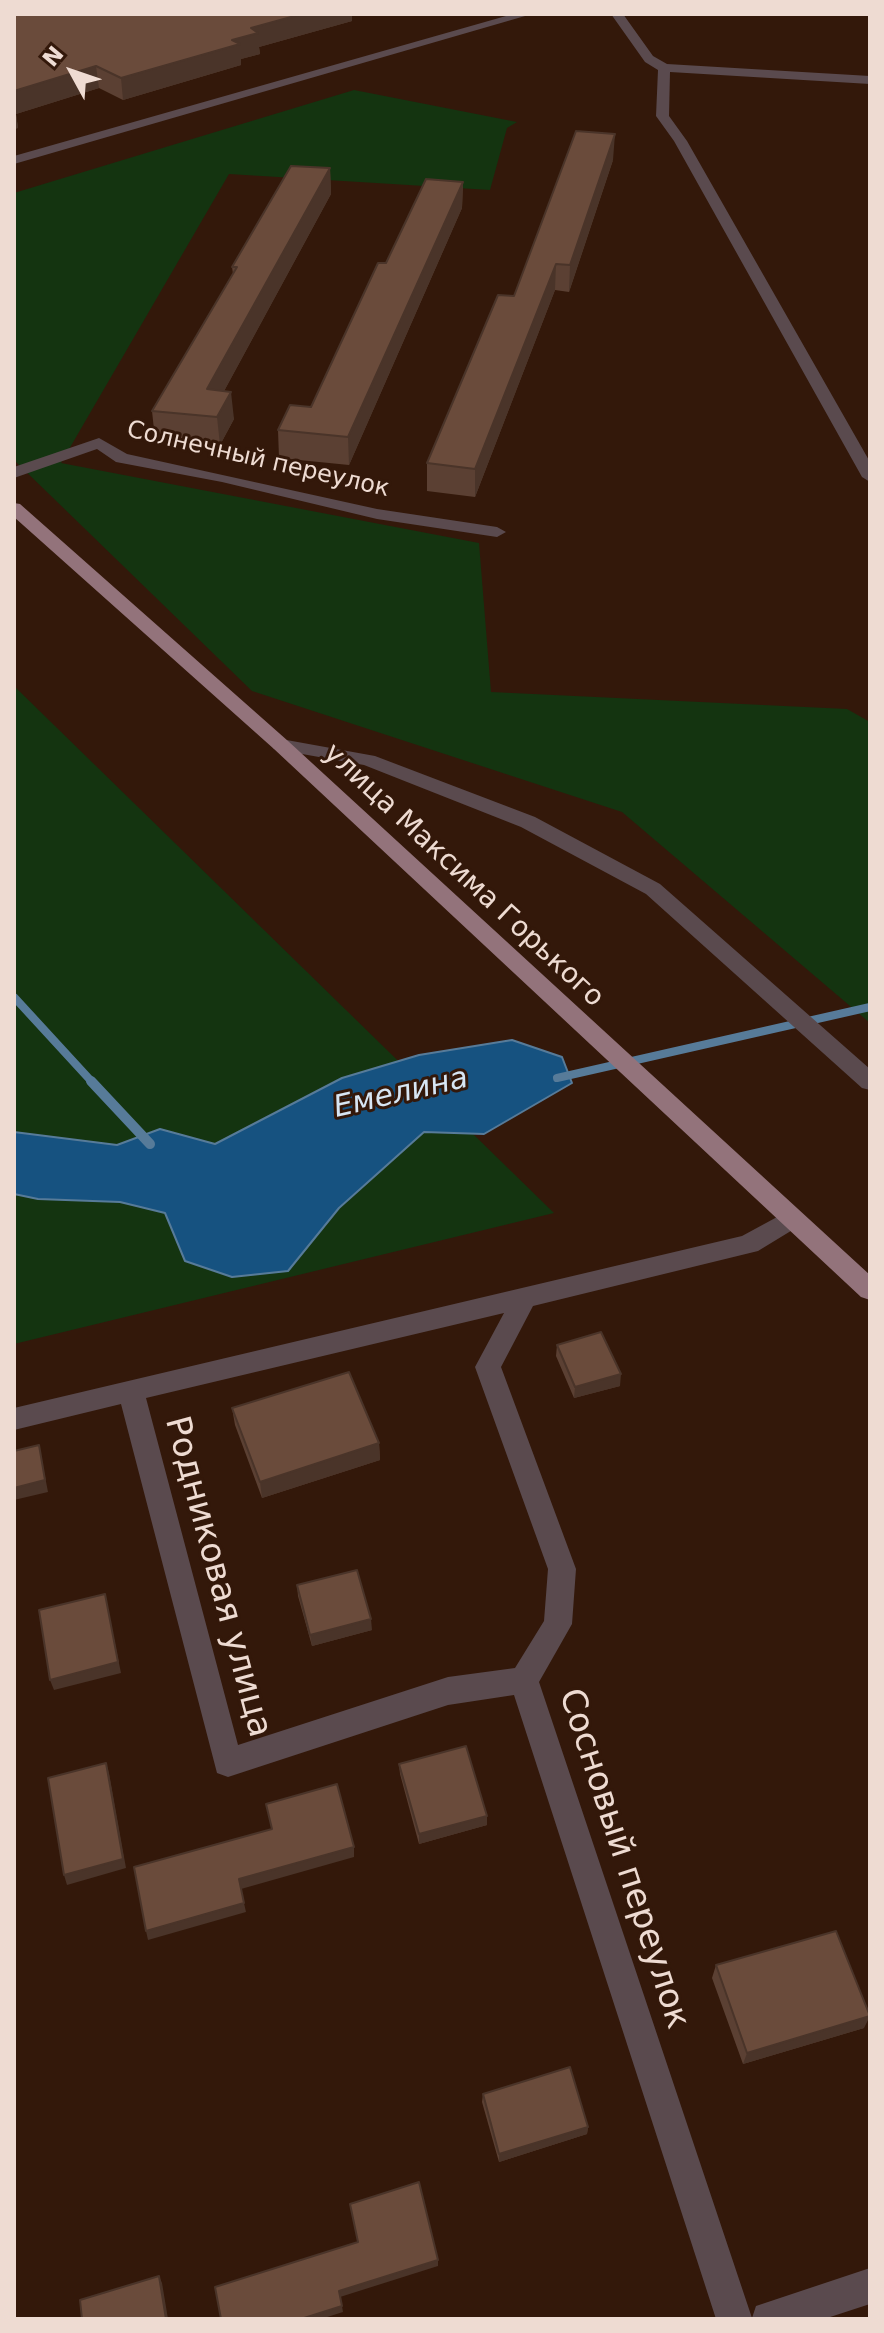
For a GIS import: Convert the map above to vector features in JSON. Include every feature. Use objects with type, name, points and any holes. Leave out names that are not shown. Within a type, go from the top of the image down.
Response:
[{"type":"main road","name":"улица Максима Горького","points":[[14,508],[281,745],[870,1290]]},
{"type":"street","points":[[14,160],[526,14]]},
{"type":"street","points":[[617,14],[649,59],[664,68],[870,80]]},
{"type":"street","points":[[664,68],[662,116],[680,141],[870,477]]},
{"type":"street","name":"Солнечный переулок","points":[[14,473],[99,443],[122,458],[222,477],[377,514],[497,532]]},
{"type":"street","points":[[281,745],[382,766],[528,822],[653,889],[870,1082]]},
{"type":"street","name":"Родниковая улица","points":[[14,1419],[749,1244],[790,1219]]},
{"type":"street","name":"Сосновый переулок","points":[[524,1298],[488,1367],[562,1569],[558,1624],[524,1680],[734,2319]]},
{"type":"street","name":"Родниковая улица","points":[[131,1391],[228,1763],[448,1691],[524,1680]]},
{"type":"street","points":[[769,2319],[870,2286]]},
{"type":"green space","points":[[354,90],[517,122],[507,128],[490,190],[229,174],[61,463],[479,543],[491,692],[847,709],[870,722],[870,1023],[622,812],[252,691],[14,460],[14,193]]},
{"type":"green space","points":[[14,686],[554,1213],[14,1344]]},
{"type":"water","points":[[512,1040],[562,1057],[572,1083],[484,1134],[424,1132],[339,1208],[288,1271],[232,1277],[185,1261],[165,1213],[120,1202],[38,1199],[14,1194],[14,1132],[117,1145],[160,1129],[215,1144],[342,1078],[419,1055]]},
{"type":"building","points":[[14,14],[302,14],[251,28],[258,33],[232,40],[240,44],[121,78],[96,66],[14,91]]},
{"type":"building","points":[[576,131],[615,134],[570,265],[556,264],[475,469],[427,463],[498,295],[514,296]]},
{"type":"building","points":[[291,166],[330,168],[207,389],[231,392],[217,417],[152,411],[237,267],[232,267]]},
{"type":"building","points":[[426,179],[463,182],[348,437],[278,430],[290,405],[311,407],[378,263],[386,263]]},
{"type":"building","points":[[601,1332],[621,1374],[575,1387],[557,1345]]},
{"type":"building","points":[[349,1372],[379,1443],[260,1482],[232,1408]]},
{"type":"building","points":[[39,1445],[45,1480],[14,1488],[14,1451]]},
{"type":"building","points":[[357,1570],[371,1619],[310,1635],[297,1585]]},
{"type":"building","points":[[105,1594],[118,1662],[50,1680],[39,1610]]},
{"type":"building","points":[[466,1746],[487,1816],[419,1834],[399,1764]]},
{"type":"building","points":[[106,1763],[123,1859],[64,1875],[48,1778]]},
{"type":"building","points":[[337,1784],[354,1847],[239,1879],[244,1903],[146,1931],[134,1867],[272,1829],[266,1804]]},
{"type":"building","points":[[836,1931],[870,2016],[747,2053],[716,1965]]},
{"type":"building","points":[[570,2067],[588,2127],[499,2154],[483,2094]]},
{"type":"building","points":[[419,2182],[438,2260],[339,2291],[342,2306],[301,2319],[221,2319],[215,2287],[358,2242],[350,2204]]},
{"type":"building","points":[[159,2276],[166,2319],[82,2319],[80,2300]]},
{"type":"waterway","name":"Емелина","points":[[14,997],[93,1083]]},
{"type":"waterway","name":"Емелина","points":[[557,1078],[870,1007]]},
{"type":"waterway","name":"Емелина","points":[[91,1081],[150,1144]]}]
